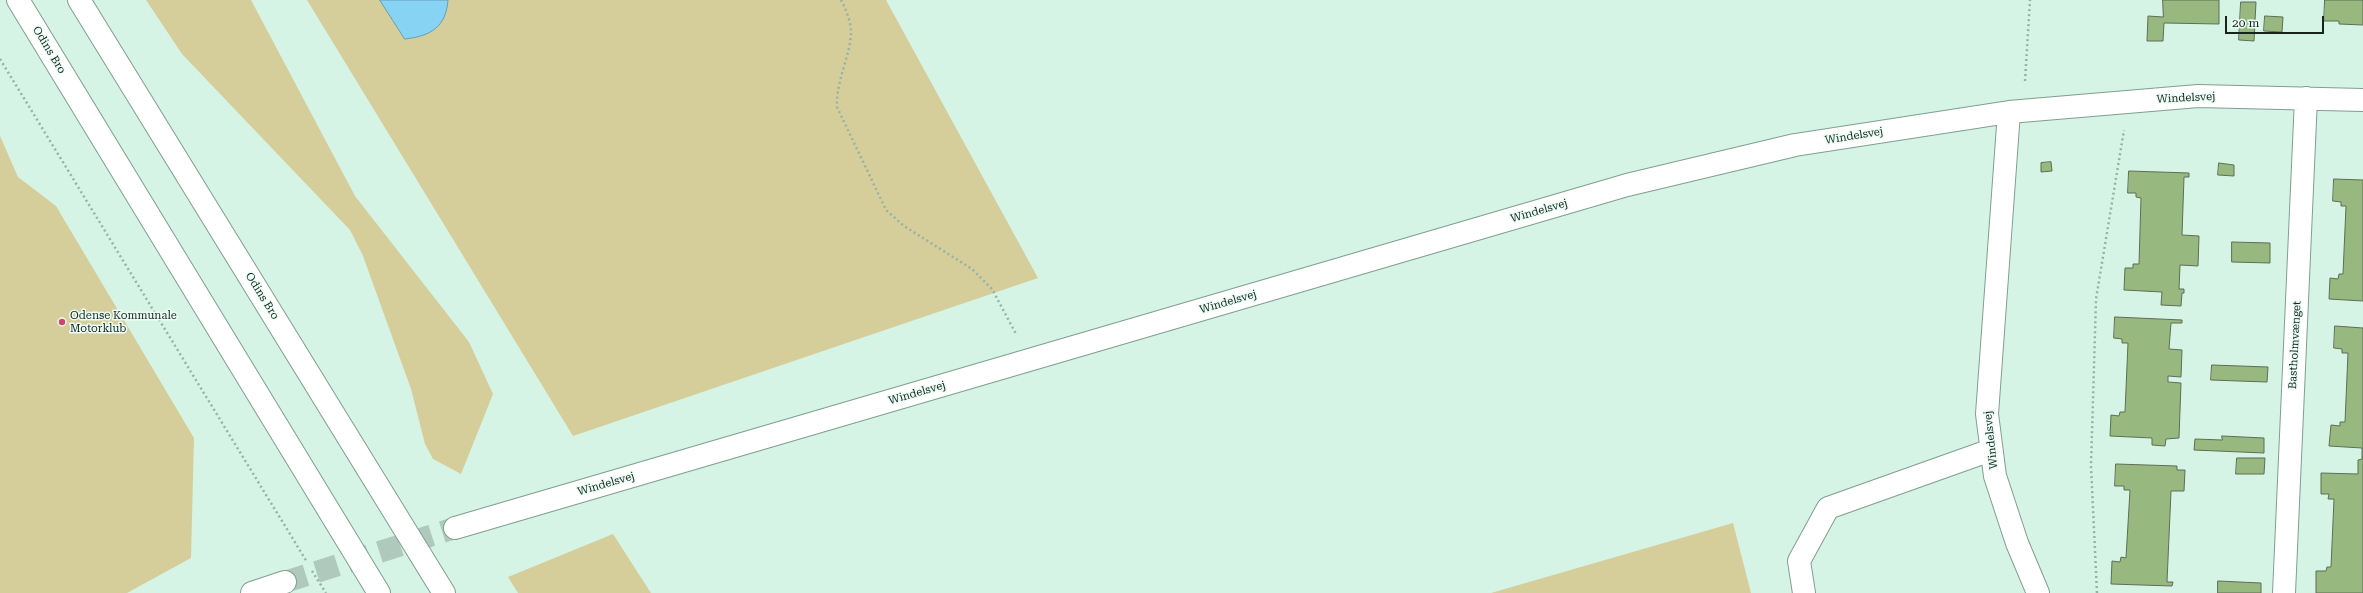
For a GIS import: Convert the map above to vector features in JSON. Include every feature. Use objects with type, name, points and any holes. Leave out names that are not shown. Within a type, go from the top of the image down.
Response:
[{"type":"street","name":"Odins Bro","points":[[18,0],[379,593]]},
{"type":"street","name":"Odins Bro","points":[[79,0],[444,593]]},
{"type":"street","name":"Windelsvej","points":[[456,528],[1627,184],[1795,145],[2016,112],[2198,96],[2363,100]]},
{"type":"street","name":"Bastholmvænget","points":[[2284,593],[2306,98]]},
{"type":"street","name":"Windelsvej","points":[[2016,112],[1987,414],[1995,476],[2014,536],[2038,593]]},
{"type":"street","points":[[1804,593],[1799,562],[1828,508],[1991,450]]},
{"type":"street","points":[[252,593],[285,582]]},
{"type":"path","points":[[841,0],[846,10],[851,33],[836,94],[837,107],[886,210],[904,226],[972,270],[992,289],[1029,360]]},
{"type":"path","points":[[2016,112],[2030,0]]},
{"type":"path","points":[[0,59],[326,593]]},
{"type":"path","points":[[2097,593],[2091,466],[2096,299],[2128,102]]},
{"type":"shaded area","points":[[146,0],[251,0],[355,196],[469,342],[493,394],[461,474],[433,459],[425,444],[411,389],[363,256],[350,230],[182,54]]},
{"type":"shaded area","points":[[307,0],[886,0],[1038,278],[573,436]]},
{"type":"shaded area","name":"Odense Kommunale Motorklub","points":[[0,136],[18,177],[56,206],[194,438],[191,558],[127,593],[0,593]]},
{"type":"shaded area","points":[[1733,523],[1751,593],[1491,593]]},
{"type":"shaded area","points":[[613,534],[651,593],[518,593],[508,577]]},
{"type":"water","points":[[380,0],[448,0],[444,17],[436,28],[414,38],[405,39]]},
{"type":"building","points":[[2163,0],[2219,0],[2219,24],[2164,23],[2163,41],[2147,41],[2148,16],[2163,17]]},
{"type":"building","points":[[2325,0],[2363,0],[2363,25],[2339,24],[2339,21],[2324,21]]},
{"type":"building","points":[[2241,2],[2256,2],[2254,41],[2239,40]]},
{"type":"building","points":[[2265,16],[2283,17],[2282,32],[2264,31]]},
{"type":"building","points":[[2051,162],[2052,171],[2041,172],[2041,163]]},
{"type":"building","points":[[2219,163],[2234,165],[2234,176],[2218,175]]},
{"type":"building","points":[[2129,171],[2189,173],[2189,177],[2184,177],[2182,235],[2199,236],[2198,266],[2180,265],[2179,289],[2184,289],[2184,293],[2182,293],[2181,306],[2161,305],[2162,292],[2124,290],[2125,268],[2133,268],[2133,264],[2139,264],[2141,198],[2136,197],[2136,193],[2128,193]]},
{"type":"building","points":[[2334,179],[2363,180],[2363,301],[2329,299],[2330,278],[2338,279],[2339,274],[2343,274],[2346,206],[2341,206],[2341,202],[2333,201]]},
{"type":"building","points":[[2232,242],[2270,243],[2270,263],[2232,262]]},
{"type":"building","points":[[2115,317],[2182,320],[2182,323],[2171,323],[2169,349],[2182,350],[2181,377],[2168,376],[2168,382],[2181,383],[2179,438],[2166,439],[2165,446],[2152,445],[2152,438],[2110,436],[2111,415],[2119,416],[2120,412],[2125,412],[2128,343],[2122,343],[2122,339],[2114,338]]},
{"type":"building","points":[[2335,326],[2363,328],[2363,593],[2316,593],[2316,571],[2326,571],[2327,567],[2331,567],[2334,499],[2328,499],[2329,494],[2321,494],[2321,473],[2358,474],[2358,460],[2362,459],[2362,448],[2329,446],[2331,425],[2340,426],[2340,422],[2345,422],[2348,353],[2342,353],[2342,349],[2334,348]]},
{"type":"building","points":[[2212,365],[2268,367],[2267,382],[2211,380]]},
{"type":"building","points":[[2222,436],[2264,438],[2264,453],[2194,450],[2195,439],[2222,440]]},
{"type":"building","points":[[2237,458],[2265,458],[2264,474],[2236,474]]},
{"type":"building","points":[[2116,464],[2177,466],[2177,470],[2185,470],[2184,491],[2171,491],[2167,582],[2173,582],[2172,586],[2111,584],[2112,561],[2120,562],[2121,557],[2126,558],[2130,490],[2124,490],[2124,486],[2115,486]]},
{"type":"building","points":[[2218,581],[2261,583],[2261,593],[2218,593]]},
{"type":"tunnel","points":[[285,582],[455,528]]},
{"type":"place","name":"Odense Kommunale Motorklub","points":[[62,322]]}]
